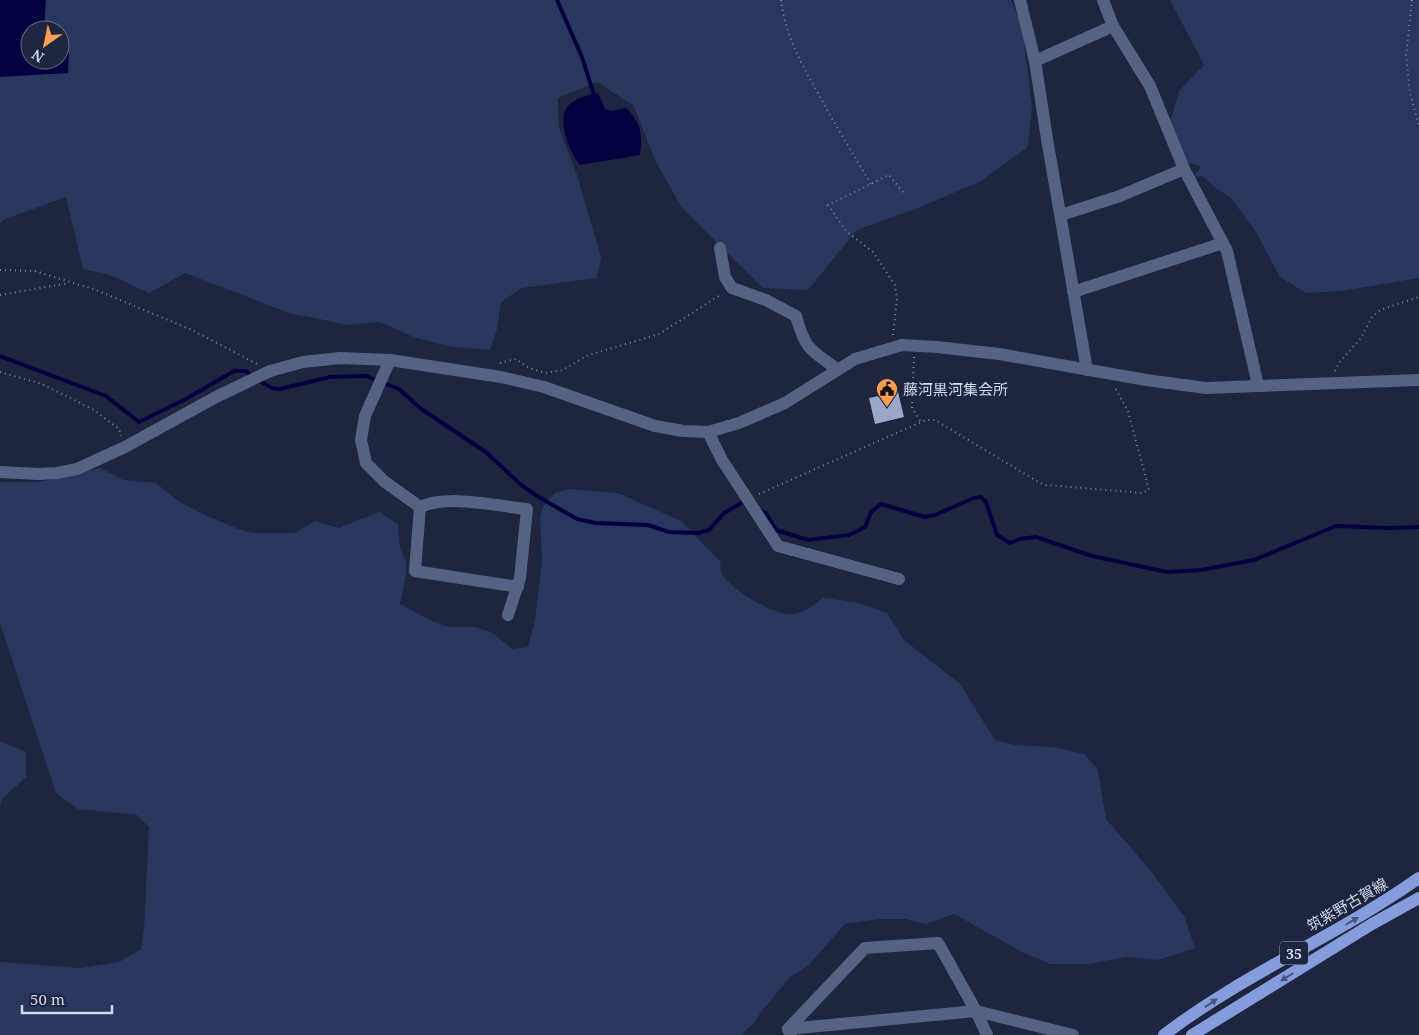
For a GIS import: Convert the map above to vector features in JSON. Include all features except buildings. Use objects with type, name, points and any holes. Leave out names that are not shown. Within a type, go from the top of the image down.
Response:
[{"type":"main road","name":"筑紫野古賀線","points":[[1164,1035],[1224,994],[1390,899],[1419,878]]},
{"type":"main road","name":"筑紫野古賀線","points":[[1192,1035],[1379,920],[1419,898]]},
{"type":"street","points":[[1020,0],[1035,61],[1087,370]]},
{"type":"street","points":[[1103,0],[1114,26],[1150,86],[1184,170],[1227,250],[1258,385]]},
{"type":"street","points":[[1035,61],[1114,26]]},
{"type":"street","points":[[1060,215],[1120,196],[1184,170]]},
{"type":"street","points":[[1073,292],[1223,243]]},
{"type":"street","points":[[720,248],[725,277],[732,288],[766,300],[796,316],[801,336],[810,351],[837,369]]},
{"type":"street","points":[[0,472],[38,474],[77,469],[125,447],[216,397],[259,376],[303,362],[340,358],[390,360],[492,376],[544,387],[655,426],[683,431],[708,432],[739,423],[785,403],[855,359],[902,346],[937,347],[999,354],[1087,370],[1206,388],[1419,380]]},
{"type":"street","points":[[390,360],[365,416],[361,440],[366,463],[385,482],[420,507]]},
{"type":"street","points":[[708,432],[722,460],[778,546],[899,579]]},
{"type":"street","points":[[420,507],[431,502],[445,500],[527,509],[520,578],[508,615]]},
{"type":"street","points":[[420,507],[415,571],[518,587]]},
{"type":"street","points":[[790,1032],[865,948],[938,943],[976,1011],[987,1035]]},
{"type":"street","points":[[790,1032],[976,1011],[1073,1035]]},
{"type":"path","points":[[781,0],[783,15],[803,67],[871,184]]},
{"type":"path","points":[[1412,0],[1406,55],[1410,93],[1419,126]]},
{"type":"path","points":[[892,348],[897,299],[895,285],[872,252],[846,231],[828,205],[889,175],[903,192]]},
{"type":"path","points":[[0,270],[35,271],[96,290],[192,330],[259,376]]},
{"type":"path","points":[[0,295],[72,283]]},
{"type":"path","points":[[492,376],[501,362],[516,359],[529,368],[545,373],[563,370],[586,356],[659,334],[732,288]]},
{"type":"path","points":[[1330,383],[1339,363],[1361,338],[1372,317],[1380,310],[1419,297]]},
{"type":"path","points":[[914,346],[912,408],[921,422]]},
{"type":"path","points":[[0,372],[42,384],[94,410],[119,429],[125,447]]},
{"type":"path","points":[[748,500],[926,420],[935,420],[1040,483],[1142,493],[1149,490],[1128,412],[1112,382],[1112,374]]},
{"type":"shaded area","points":[[0,0],[1011,0],[1022,26],[1032,106],[1028,147],[979,182],[918,208],[857,230],[808,290],[763,288],[682,208],[656,162],[633,105],[597,82],[558,98],[559,128],[577,175],[601,257],[597,278],[522,288],[501,302],[497,329],[490,350],[453,347],[416,338],[380,322],[349,325],[289,313],[185,273],[149,293],[110,275],[83,269],[66,197],[3,220],[0,224]]},
{"type":"shaded area","points":[[0,0],[46,0],[45,20],[20,20],[20,70],[68,70],[68,73],[0,77]]},
{"type":"shaded area","points":[[1170,0],[1419,0],[1419,278],[1342,291],[1306,293],[1280,277],[1256,232],[1231,198],[1214,187],[1203,176],[1194,177],[1201,166],[1186,163],[1170,122],[1179,91],[1204,65]]},
{"type":"shaded area","points":[[598,93],[605,109],[612,111],[626,108],[635,118],[641,135],[640,155],[580,165],[567,141],[563,121],[564,113],[572,102],[587,95]]},
{"type":"shaded area","points":[[100,468],[123,480],[156,483],[178,501],[205,515],[252,533],[294,533],[315,521],[339,528],[379,512],[398,524],[400,548],[406,561],[406,575],[400,604],[448,627],[477,627],[494,634],[512,649],[528,647],[535,621],[542,561],[540,519],[542,509],[547,501],[555,493],[569,489],[618,493],[681,521],[720,561],[721,572],[732,585],[751,599],[772,610],[794,614],[811,607],[823,598],[856,602],[887,613],[904,640],[960,684],[995,740],[1015,745],[1053,747],[1084,754],[1098,770],[1106,819],[1151,871],[1184,916],[1195,948],[1158,960],[1126,957],[1089,964],[1050,964],[1022,952],[954,914],[926,924],[906,919],[879,919],[845,924],[809,965],[790,977],[754,1023],[741,1035],[0,1035],[0,962],[80,968],[119,962],[141,949],[144,929],[149,827],[137,815],[78,809],[56,793],[0,623],[0,482],[39,482]]},
{"type":"shaded area","points":[[0,741],[26,752],[26,777],[3,798],[0,805]]},
{"type":"waterway","points":[[557,0],[582,57],[595,98]]},
{"type":"waterway","points":[[0,356],[106,396],[139,422],[186,399],[234,371],[246,371],[252,376]]},
{"type":"waterway","points":[[258,380],[272,388],[280,389],[330,377],[366,376],[399,389],[420,408],[487,453],[520,484],[577,519],[596,523],[648,525],[669,532],[698,533],[709,530],[724,513],[743,502],[747,504]]},
{"type":"waterway","points":[[760,510],[766,513],[776,530],[808,540],[849,535],[865,527],[871,512],[881,504],[925,517],[981,497],[986,502],[997,535],[1010,543],[1020,539],[1036,537],[1092,556],[1167,572],[1201,570],[1254,560],[1336,526],[1419,527]]},
{"type":"place","name":"藤河黒河集会所","points":[[887,408]]}]
